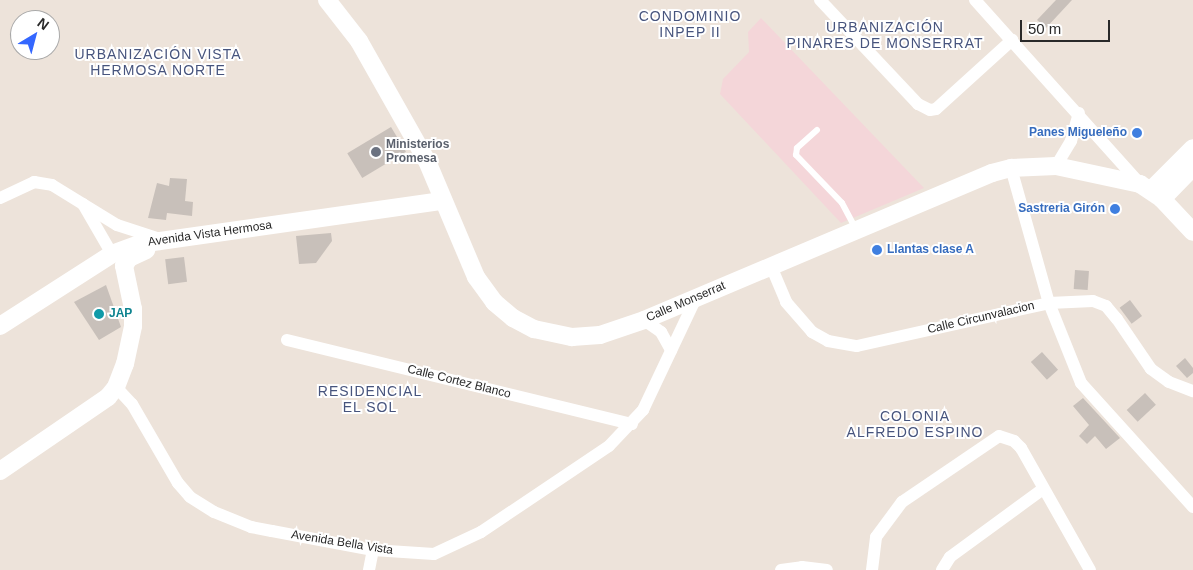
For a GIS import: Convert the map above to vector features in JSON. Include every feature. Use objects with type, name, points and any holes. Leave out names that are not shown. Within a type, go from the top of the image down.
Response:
[{"type":"street","name":"Calle Monserrat","points":[[327,0],[359,42],[427,161],[442,201],[476,277],[494,302],[513,318],[534,330],[572,337],[600,335],[695,300],[992,173],[1011,168],[1056,166],[1151,191]]},
{"type":"street","points":[[820,0],[918,104],[930,110],[936,109],[1012,40]]},
{"type":"street","points":[[975,0],[1151,191],[1193,232]]},
{"type":"street","points":[[1056,166],[1071,141],[1079,112]]},
{"type":"street","points":[[1151,191],[1193,148]]},
{"type":"street","points":[[1151,191],[1193,167]]},
{"type":"street","points":[[1011,168],[1048,303],[1081,383],[1193,507]]},
{"type":"street","points":[[0,198],[40,182],[60,187],[117,225],[167,241]]},
{"type":"street","name":"Avenida Vista Hermosa","points":[[0,326],[112,254],[139,244],[442,201]]},
{"type":"street","points":[[82,202],[112,254]]},
{"type":"street","points":[[0,471],[108,397],[116,387],[126,364],[133,326],[133,309],[123,273],[129,258],[167,241]]},
{"type":"street","points":[[72,280],[107,266],[123,273]]},
{"type":"street","name":"Calle Circunvalacion","points":[[771,266],[786,302],[812,332],[828,341],[857,346],[1048,303],[1093,301],[1106,306],[1151,368],[1169,382],[1193,392]]},
{"type":"street","name":"Avenida Bella Vista","points":[[116,387],[132,404],[171,474],[200,504],[251,527],[373,550],[434,554],[481,532],[609,446],[632,424],[644,410],[695,300]]},
{"type":"street","points":[[644,320],[661,332],[671,350]]},
{"type":"street","name":"Calle Cortez Blanco","points":[[287,340],[632,424]]},
{"type":"street","points":[[872,570],[876,536],[902,502],[999,436],[1014,441],[1021,448],[1090,570]]},
{"type":"street","points":[[942,570],[950,557],[1043,489]]},
{"type":"street","points":[[369,570],[373,550]]},
{"type":"street","points":[[782,570],[802,567],[826,570]]},
{"type":"lane","points":[[817,130],[797,148],[796,155],[842,203],[857,230]]},
{"type":"shaded area","points":[[761,18],[924,188],[841,223],[720,94],[723,79],[749,52],[748,32]]},
{"type":"building","points":[[1056,0],[1072,0],[1046,28],[1037,20]]},
{"type":"building","name":"Ministerios Promesa","points":[[391,127],[406,152],[362,178],[347,153]]},
{"type":"building","points":[[170,178],[187,179],[185,201],[193,202],[192,216],[167,213],[166,220],[148,218],[157,183],[169,186]]},
{"type":"building","points":[[331,233],[332,241],[316,263],[299,264],[296,236]]},
{"type":"building","points":[[184,257],[187,282],[168,284],[165,259]]},
{"type":"building","points":[[1075,270],[1089,271],[1088,290],[1074,289]]},
{"type":"building","name":"JAP","points":[[106,285],[121,327],[99,340],[74,302]]},
{"type":"building","points":[[1130,300],[1142,316],[1132,324],[1120,308]]},
{"type":"building","points":[[1042,352],[1058,370],[1047,380],[1031,362]]},
{"type":"building","points":[[1185,358],[1193,368],[1193,373],[1187,378],[1176,366]]},
{"type":"building","points":[[1145,393],[1156,405],[1138,422],[1127,410]]},
{"type":"building","points":[[1083,398],[1120,438],[1106,449],[1095,436],[1087,444],[1079,436],[1089,425],[1073,406]]},
{"type":"place","name":"Panes Migueleño","points":[[1137,133]]},
{"type":"place","name":"Ministerios Promesa","points":[[376,152]]},
{"type":"place","name":"Sastreria Girón","points":[[1115,209]]},
{"type":"place","name":"Llantas clase A","points":[[877,250]]},
{"type":"place","name":"JAP","points":[[99,314]]},
{"type":"district","name":"CONDOMINIO INPEP II","points":[[690,24]]},
{"type":"district","name":"URBANIZACIÓN PINARES DE MONSERRAT","points":[[885,36]]},
{"type":"district","name":"URBANIZACIÓN VISTA HERMOSA NORTE","points":[[158,62]]},
{"type":"district","name":"RESIDENCIAL EL SOL","points":[[370,400]]},
{"type":"district","name":"COLONIA ALFREDO ESPINO","points":[[915,424]]}]
